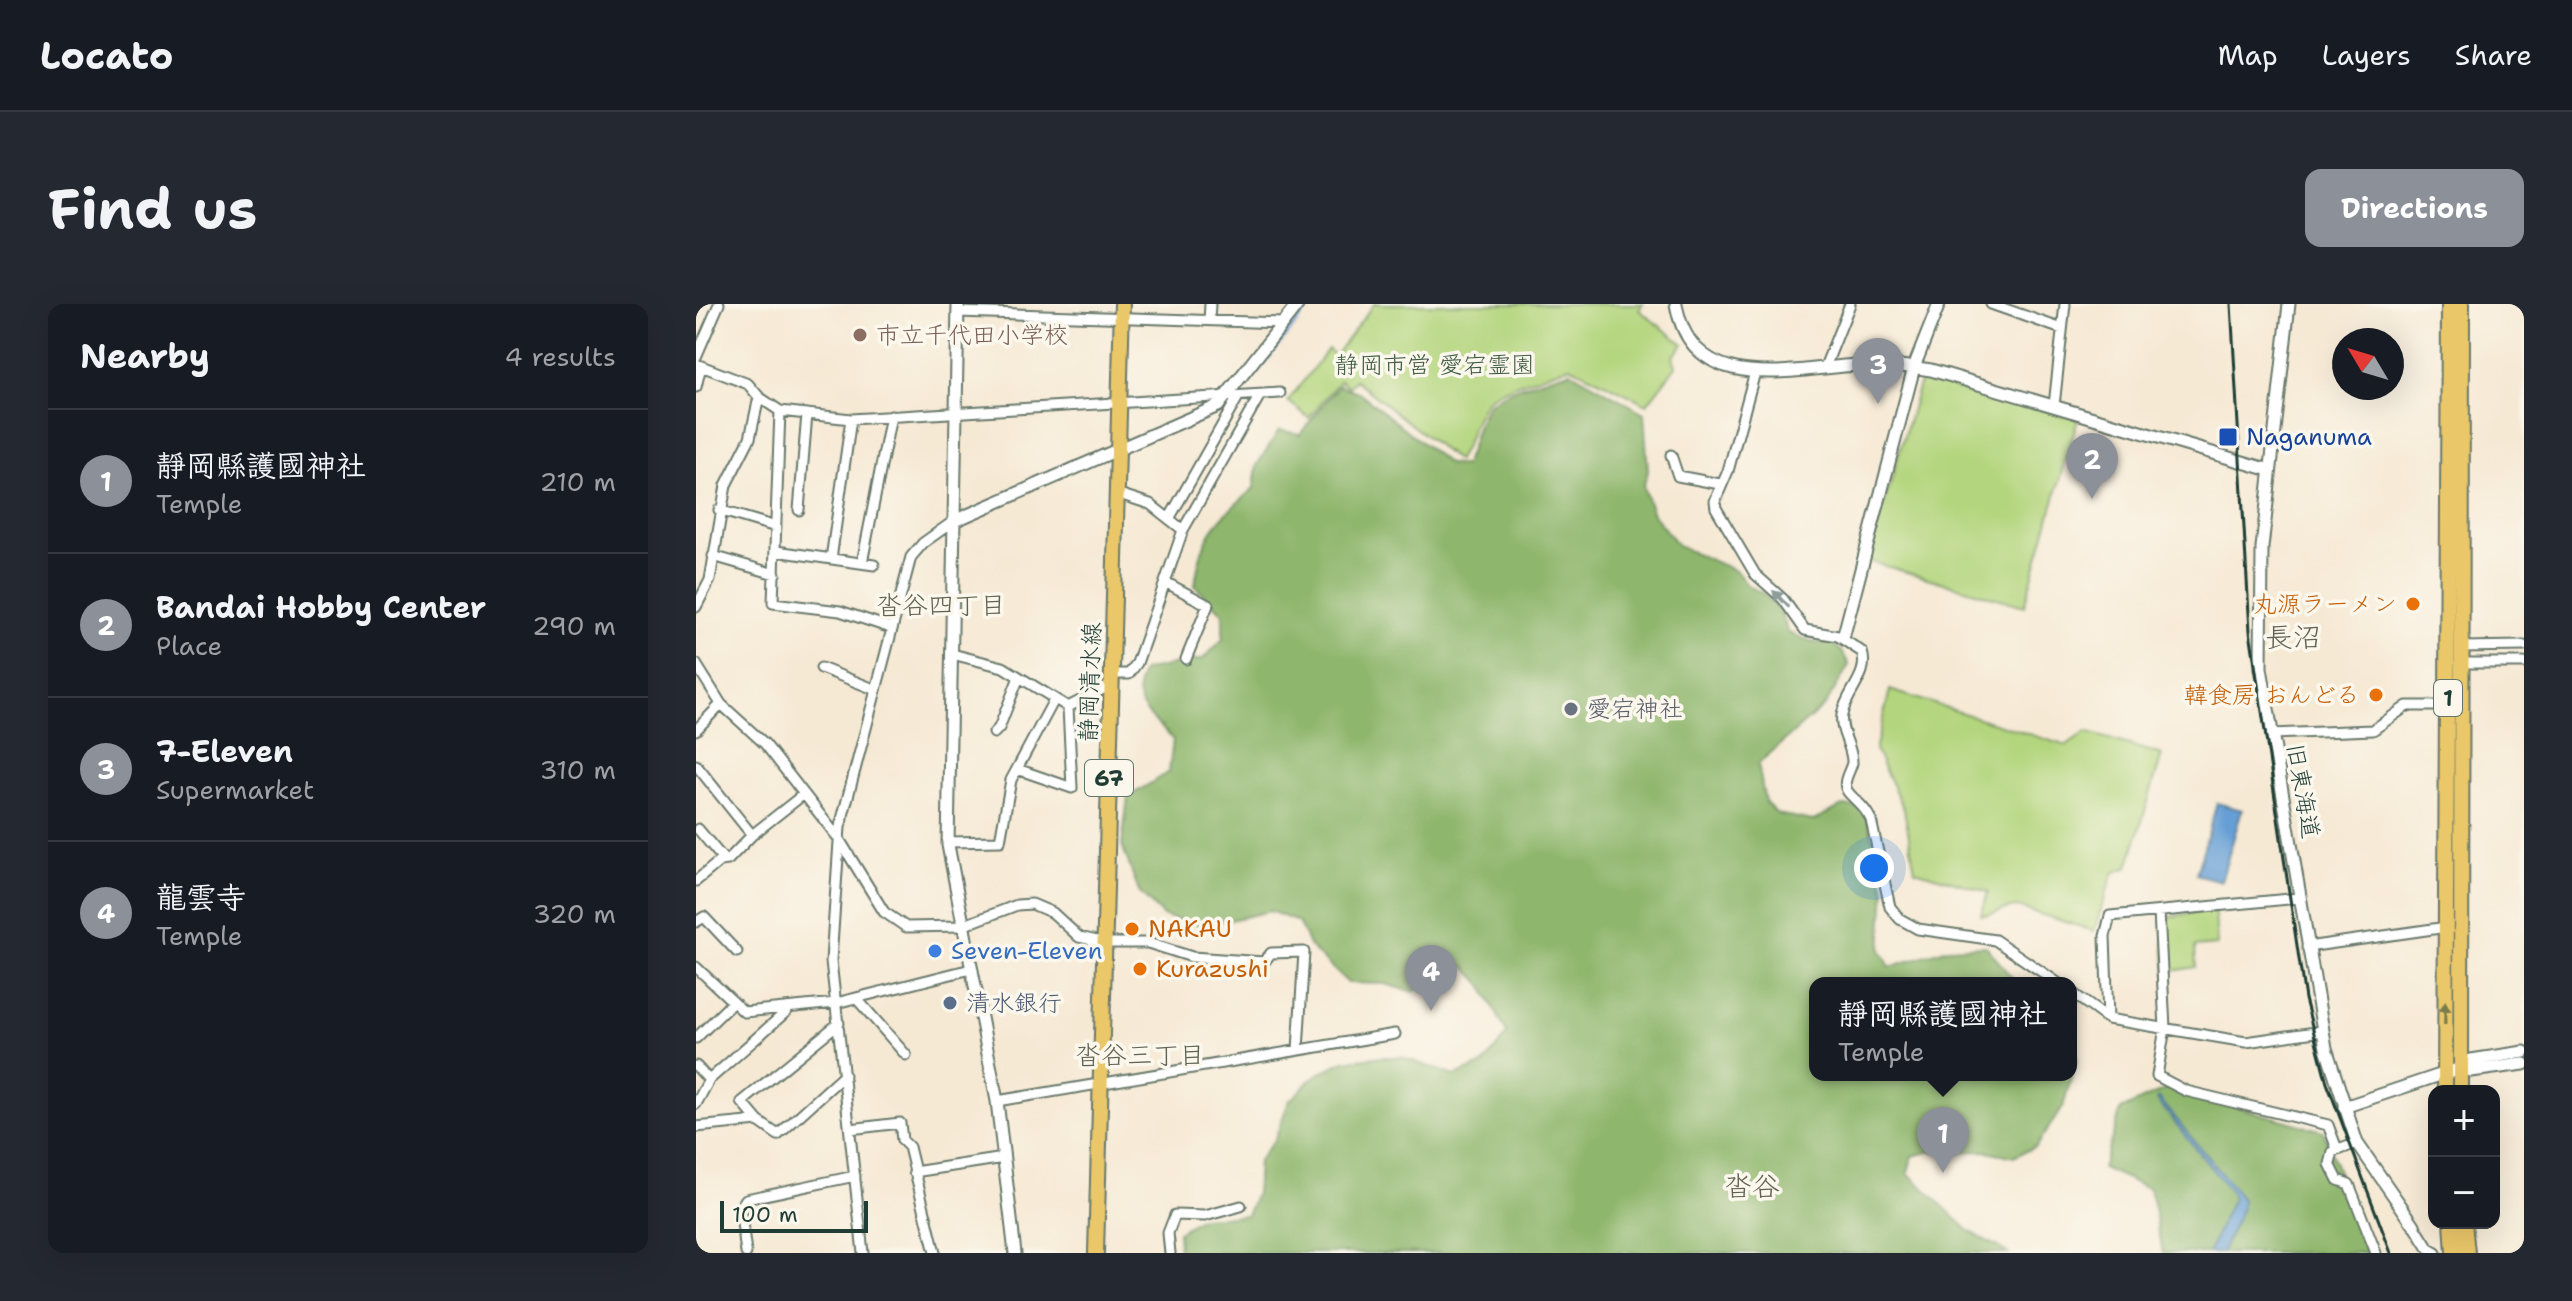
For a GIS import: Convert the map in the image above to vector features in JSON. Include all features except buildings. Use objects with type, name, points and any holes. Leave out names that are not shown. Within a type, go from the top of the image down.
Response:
[{"type":"main road","name":"1","points":[[2449,304],[2457,656],[2461,1085]]},
{"type":"main road","name":"1","points":[[2445,1085],[2448,706],[2457,656],[2462,304]]},
{"type":"main road","name":"静岡清水線","points":[[1096,1253],[1122,309]]},
{"type":"main road","points":[[2453,1229],[2458,1252]]},
{"type":"main road","points":[[2458,1252],[2463,1229]]},
{"type":"street","points":[[696,387],[698,362],[719,304]]},
{"type":"street","points":[[1209,321],[1210,304]]},
{"type":"street","points":[[1285,320],[1288,304]]},
{"type":"street","points":[[863,1253],[831,961],[839,839],[846,792],[911,557],[923,543],[954,521],[1218,406],[1298,304]]},
{"type":"street","points":[[1676,304],[1683,328],[1698,349],[1722,367],[1755,372],[1879,364],[1914,367],[1965,378],[2270,470]]},
{"type":"street","points":[[1825,367],[1850,304]]},
{"type":"street","points":[[1843,638],[1914,367],[1939,304]]},
{"type":"street","points":[[1991,304],[2062,329]]},
{"type":"street","points":[[2054,406],[2065,304]]},
{"type":"street","name":"旧東海道","points":[[2289,304],[2270,470],[2259,628],[2271,734],[2307,947],[2322,1031],[2357,1143],[2429,1249],[2437,1253],[2458,1252]]},
{"type":"street","points":[[1015,1253],[997,1101],[948,842],[958,308],[1122,309],[1209,321],[1285,320]]},
{"type":"street","points":[[698,362],[748,384],[759,397],[780,411],[851,419],[1280,393]]},
{"type":"street","points":[[1755,372],[1728,471],[1720,484],[1716,508],[1755,574],[1783,599],[1805,630],[1843,638],[1857,645],[1865,659],[1842,716],[1844,738],[1852,759],[1845,784],[1848,792],[1865,807],[1871,820],[1890,907],[1900,919],[1918,929],[1995,940],[2049,977]]},
{"type":"street","points":[[1068,707],[1112,679],[1129,674],[1137,663],[1183,530],[1260,395]]},
{"type":"street","points":[[696,607],[710,580],[719,510],[726,485],[750,438],[759,397]]},
{"type":"street","points":[[1169,519],[1238,397]]},
{"type":"street","points":[[780,411],[773,603],[840,611],[891,628]]},
{"type":"street","points":[[799,510],[807,414]]},
{"type":"street","points":[[862,563],[891,416]]},
{"type":"street","points":[[831,559],[851,419]]},
{"type":"street","points":[[1671,455],[1678,476],[1683,479],[1720,484]]},
{"type":"street","points":[[1119,494],[1150,504],[1183,530]]},
{"type":"street","points":[[719,510],[776,527]]},
{"type":"street","points":[[776,551],[874,565]]},
{"type":"street","points":[[713,556],[775,574]]},
{"type":"street","points":[[1165,582],[1208,605],[1186,659]]},
{"type":"street","points":[[2457,656],[2524,646]]},
{"type":"street","points":[[952,654],[1003,667],[1068,707]]},
{"type":"street","points":[[2457,656],[2524,663]]},
{"type":"street","points":[[696,664],[721,704],[765,744],[839,839],[884,912],[906,927],[962,926],[1017,905],[1032,904],[1053,913],[1079,937],[1106,943],[1148,943],[1192,957],[1264,962],[1271,953],[1304,952],[1298,1050]]},
{"type":"street","points":[[821,668],[874,689]]},
{"type":"street","points":[[994,733],[999,728],[1019,677]]},
{"type":"street","points":[[948,842],[1000,841],[1011,780],[1054,700]]},
{"type":"street","points":[[696,730],[721,704]]},
{"type":"street","points":[[2271,734],[2373,730],[2407,706],[2448,706]]},
{"type":"street","points":[[1017,769],[1072,788],[1068,707]]},
{"type":"street","points":[[696,765],[752,835]]},
{"type":"street","points":[[696,881],[804,794]]},
{"type":"street","points":[[698,829],[724,860]]},
{"type":"street","points":[[2108,1019],[2105,936],[2110,916],[2299,898]]},
{"type":"street","points":[[2159,912],[2165,1028],[2157,1076],[2186,1091],[2328,1125],[2337,1149]]},
{"type":"street","points":[[696,922],[704,917],[737,952]]},
{"type":"street","points":[[2307,947],[2447,927]]},
{"type":"street","points":[[696,967],[744,1012],[836,1003],[971,969]]},
{"type":"street","points":[[2077,996],[2108,1019],[2246,1042],[2322,1031]]},
{"type":"street","points":[[857,999],[906,1055]]},
{"type":"street","points":[[696,1038],[733,1002]]},
{"type":"street","points":[[696,1104],[709,1080],[788,1010]]},
{"type":"street","points":[[839,1023],[742,1102],[758,1121],[778,1135],[844,1075]]},
{"type":"street","points":[[997,1101],[1395,1034]]},
{"type":"street","points":[[2344,1107],[2461,1068],[2471,1060],[2524,1052]]},
{"type":"street","points":[[2461,1068],[2471,1071],[2524,1064]]},
{"type":"street","points":[[696,1066],[709,1080]]},
{"type":"street","points":[[696,1127],[758,1121]]},
{"type":"street","points":[[850,1129],[900,1123],[935,1253]]},
{"type":"street","points":[[2357,1143],[2337,1149],[2330,1156],[2334,1175],[2349,1184],[2376,1253]]},
{"type":"street","points":[[914,1172],[1004,1158]]},
{"type":"street","points":[[746,1253],[740,1208],[746,1199],[855,1176]]},
{"type":"street","points":[[1170,1253],[1168,1233],[1175,1215],[1205,1216],[1241,1206]]},
{"type":"green space","name":"静岡市営 愛宕霊園","points":[[1374,304],[1643,304],[1639,310],[1683,344],[1673,357],[1676,366],[1647,404],[1570,366],[1493,395],[1479,413],[1457,461],[1355,380],[1349,387],[1340,380],[1309,418],[1288,401],[1328,349],[1335,355]]},
{"type":"green space","points":[[1570,371],[1644,413],[1648,471],[1643,487],[1653,514],[1678,546],[1736,571],[1748,586],[1764,594],[1781,613],[1788,633],[1816,643],[1832,643],[1843,653],[1849,665],[1826,704],[1758,764],[1765,802],[1777,814],[1813,821],[1842,806],[1865,807],[1885,889],[1881,950],[1890,967],[1948,948],[1986,946],[2011,977],[1809,977],[1809,1081],[2070,1081],[2063,1107],[2036,1146],[2014,1157],[1987,1151],[1929,1152],[1912,1156],[1908,1173],[1968,1230],[2008,1253],[1179,1253],[1178,1232],[1201,1218],[1247,1215],[1256,1194],[1258,1161],[1275,1139],[1289,1101],[1316,1075],[1344,1061],[1402,1057],[1455,1076],[1484,1064],[1507,1034],[1483,986],[1465,966],[1436,969],[1414,992],[1385,984],[1348,983],[1310,947],[1298,922],[1270,911],[1204,926],[1163,916],[1139,892],[1122,845],[1128,797],[1169,772],[1173,740],[1140,702],[1138,694],[1142,671],[1203,659],[1223,639],[1223,613],[1195,586],[1206,541],[1220,520],[1254,488],[1257,465],[1279,430],[1300,434],[1339,385],[1360,393],[1448,464],[1464,466],[1486,407],[1500,396]]},
{"type":"green space","points":[[1922,374],[2078,418],[2024,606],[1868,561]]},
{"type":"green space","points":[[1890,690],[2067,746],[2086,732],[2162,755],[2128,867],[2113,873],[2094,931],[2017,907],[1981,915],[1988,892],[1915,870],[1904,809],[1875,750]]},
{"type":"green space","points":[[2211,910],[2215,914],[2217,945],[2195,947],[2196,967],[2166,972],[2163,918]]},
{"type":"green space","points":[[2168,1088],[2323,1131],[2368,1253],[2163,1253],[2150,1189],[2102,1168],[2121,1110]]},
{"type":"water","points":[[2217,803],[2242,810],[2221,881],[2196,874]]},
{"type":"water","points":[[2159,1098],[2242,1199],[2242,1208],[2221,1253],[2208,1253],[2233,1198],[2231,1193],[2157,1100]]},
{"type":"waterway","points":[[1246,386],[1311,304]]},
{"type":"railway","points":[[2231,304],[2250,631],[2305,999],[2327,1083],[2391,1253]]},
{"type":"place","name":"市立千代田小学校","points":[[860,335]]},
{"type":"place","name":"7-Eleven","points":[[1878,404]]},
{"type":"place","name":"Naganuma","points":[[2228,437]]},
{"type":"place","name":"Bandai Hobby Center","points":[[2092,499]]},
{"type":"place","name":"丸源ラーメン","points":[[2413,604]]},
{"type":"place","name":"韓食房 おんどる","points":[[2376,695]]},
{"type":"place","name":"愛宕神社","points":[[1571,709]]},
{"type":"place","name":"NAKAU","points":[[1132,929]]},
{"type":"place","name":"Seven-Eleven","points":[[935,951]]},
{"type":"place","name":"Kurazushi","points":[[1140,969]]},
{"type":"place","name":"清水銀行","points":[[950,1003]]},
{"type":"place","name":"龍雲寺","points":[[1431,1011]]},
{"type":"place","name":"靜岡縣護國神社","points":[[1943,1173]]},
{"type":"district","name":"沓谷四丁目","points":[[941,604]]},
{"type":"district","name":"長沼","points":[[2293,637]]},
{"type":"district","name":"沓谷三丁目","points":[[1140,1054]]},
{"type":"district","name":"沓谷","points":[[1752,1186]]}]
